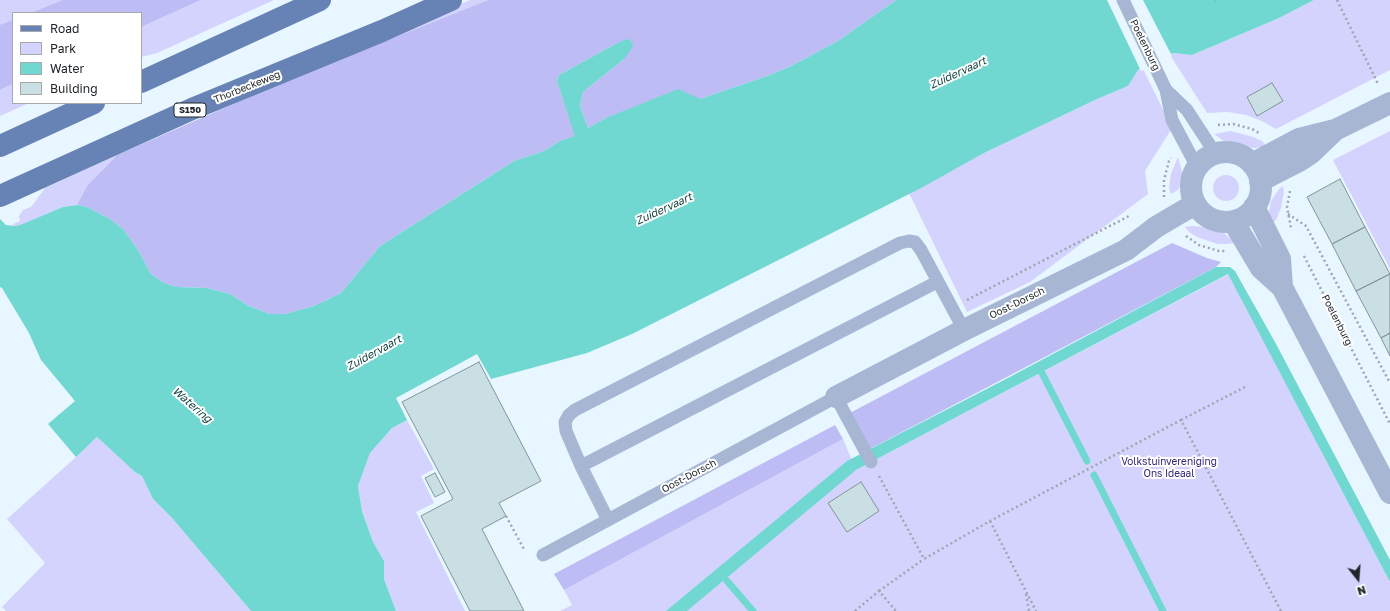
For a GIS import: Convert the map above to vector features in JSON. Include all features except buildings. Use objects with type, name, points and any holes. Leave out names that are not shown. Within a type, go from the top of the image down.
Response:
[{"type":"main road","points":[[142,82],[320,0]]},
{"type":"main road","name":"Thorbeckeweg","points":[[0,196],[192,109],[382,31],[452,0]]},
{"type":"main road","points":[[0,146],[92,104]]},
{"type":"street","points":[[1256,172],[1280,150],[1299,139],[1335,130],[1388,104]]},
{"type":"street","points":[[1256,172],[1299,161],[1311,153],[1335,130]]},
{"type":"street","points":[[1215,153],[1235,153],[1244,157],[1256,172],[1260,190],[1258,199],[1254,207],[1245,216],[1233,221],[1218,221],[1205,215],[1195,204],[1190,189],[1193,174],[1202,161],[1215,153]]},
{"type":"street","name":"Oost-Dorsch","points":[[836,397],[964,330],[1126,250],[1156,227],[1195,204]]},
{"type":"street","points":[[1254,207],[1280,259],[1282,287]]},
{"type":"street","points":[[1233,221],[1261,268],[1282,287],[1390,493]]},
{"type":"lane","name":"Poelenburg","points":[[1123,0],[1166,90],[1172,120],[1197,167]]},
{"type":"lane","name":"Poelenburg","points":[[1166,90],[1186,110],[1215,153]]},
{"type":"lane","points":[[608,520],[581,466],[566,431],[566,422],[569,415],[575,410],[900,243],[909,241],[915,242],[921,250],[964,330]]},
{"type":"lane","points":[[581,466],[937,282]]},
{"type":"lane","points":[[836,397],[869,457]]},
{"type":"lane","name":"Oost-Dorsch","points":[[543,555],[836,397]]},
{"type":"path","points":[[1337,0],[1388,104]]},
{"type":"path","points":[[1201,131],[1213,125],[1232,124],[1252,129],[1268,139],[1280,150]]},
{"type":"path","points":[[1183,142],[1169,161],[1164,180],[1164,199],[1168,211],[1183,234],[1200,245],[1219,251],[1239,250],[1248,247]]},
{"type":"path","points":[[952,308],[1135,213]]},
{"type":"path","points":[[1268,236],[1281,224],[1288,214]]},
{"type":"path","points":[[1288,214],[1293,233]]},
{"type":"path","points":[[1288,214],[1306,226],[1390,383]]},
{"type":"path","name":"Poelenburg","points":[[1303,255],[1390,424]]},
{"type":"path","points":[[855,611],[879,591],[924,559],[990,521],[1246,387]]},
{"type":"path","points":[[1181,420],[1281,611]]},
{"type":"path","points":[[869,457],[924,559]]},
{"type":"path","points":[[990,521],[1036,611]]},
{"type":"path","points":[[1025,590],[1029,611]]},
{"type":"path","points":[[879,591],[896,611]]},
{"type":"green space","points":[[0,0],[118,0],[94,12],[12,12],[12,43],[0,48]]},
{"type":"green space","points":[[201,0],[274,0],[157,53],[142,57],[142,27]]},
{"type":"green space","points":[[470,0],[488,0],[288,80]]},
{"type":"green space","points":[[1314,0],[1390,0],[1390,70],[1276,129],[1262,121],[1246,115],[1228,112],[1207,113],[1170,55],[1173,53],[1192,55],[1279,18]]},
{"type":"green space","points":[[1143,69],[1172,128],[1145,171],[1148,194],[1030,282],[967,312],[909,193],[982,154],[1097,99],[1128,86],[1138,70]]},
{"type":"green space","points":[[12,84],[12,104],[27,104],[0,116],[0,90]]},
{"type":"green space","points":[[1231,131],[1253,137],[1262,141],[1266,146],[1256,148],[1237,147],[1228,144],[1214,134]]},
{"type":"green space","points":[[1390,131],[1390,269],[1333,160]]},
{"type":"green space","points":[[117,155],[87,186],[77,205],[63,207],[20,225],[9,226],[20,221],[19,216],[23,210],[31,207],[45,188]]},
{"type":"green space","points":[[1178,157],[1183,181],[1178,190],[1171,194],[1169,188],[1171,174]]},
{"type":"green space","points":[[1226,175],[1235,179],[1239,188],[1235,197],[1226,201],[1217,197],[1213,188],[1217,179]]},
{"type":"green space","points":[[1283,186],[1284,192],[1281,208],[1276,220],[1271,225],[1269,212],[1271,201],[1279,189]]},
{"type":"green space","points":[[1185,227],[1205,227],[1221,231],[1234,243],[1217,244],[1197,237],[1189,232]]},
{"type":"green space","name":"Volkstuinvereniging Ons Ideaal","points":[[1229,274],[1390,582],[1390,611],[560,611],[572,605],[564,590],[843,439],[856,470]]},
{"type":"green space","points":[[407,420],[434,469],[421,476],[434,503],[416,512],[465,611],[396,611],[384,579],[384,561],[373,542],[362,510],[358,486],[370,453],[392,428]]},
{"type":"green space","points":[[97,437],[135,472],[142,476],[153,499],[172,518],[251,611],[6,611],[2,607],[45,563],[7,519]]},
{"type":"shaded area","points":[[63,0],[201,0],[142,27],[142,12],[33,12]]},
{"type":"shaded area","points":[[488,0],[896,0],[838,41],[791,66],[770,75],[700,99],[606,118],[588,128],[580,106],[583,92],[624,59],[617,43],[559,75],[557,81],[576,136],[560,141],[544,151],[514,161],[380,246],[341,293],[314,306],[285,314],[270,314],[249,306],[230,294],[207,288],[176,287],[164,283],[151,274],[138,250],[123,229],[110,219],[87,207],[77,205],[87,186],[117,155],[288,80]]},
{"type":"shaded area","points":[[12,20],[12,84],[0,90],[0,25]]},
{"type":"shaded area","points":[[1172,243],[1207,258],[1221,262],[1216,267],[866,451],[846,415]]},
{"type":"shaded area","points":[[835,425],[843,439],[564,590],[554,574]]},
{"type":"water","points":[[896,0],[1314,0],[1279,18],[1192,55],[1173,53],[1138,70],[1128,86],[1097,99],[982,154],[923,187],[632,334],[587,353],[491,379],[477,354],[396,398],[407,420],[392,428],[370,453],[358,486],[362,511],[373,542],[384,561],[384,579],[396,611],[251,611],[172,518],[153,499],[142,476],[135,472],[97,437],[76,457],[48,424],[75,401],[41,360],[29,333],[0,287],[0,219],[6,225],[13,226],[20,225],[63,207],[77,205],[87,207],[110,219],[123,229],[138,250],[151,274],[164,283],[176,287],[207,288],[230,294],[249,306],[270,314],[285,314],[314,306],[341,293],[380,246],[514,161],[544,151],[560,141],[575,136],[557,81],[559,75],[617,43],[627,39],[631,41],[633,46],[624,59],[583,92],[580,106],[588,128],[606,118],[678,89],[700,99],[770,75],[791,66],[838,41]]},
{"type":"water","points":[[1216,267],[1230,267],[1235,271],[1275,342],[1390,560],[1390,582],[1228,274],[856,470],[687,611],[666,611],[847,461],[1004,380]]},
{"type":"pier","points":[[1107,0],[1143,0],[1172,56],[1141,71]]},
{"type":"waterway","points":[[1042,373],[1087,461]]},
{"type":"waterway","points":[[1094,475],[1163,611]]},
{"type":"waterway","points":[[727,581],[753,611]]},
{"type":"water label","name":"Zuidervaart","points":[[958,73]]},
{"type":"water label","name":"Zuidervaart","points":[[664,209]]},
{"type":"water label","name":"Zuidervaart","points":[[374,353]]},
{"type":"water label","name":"Watering","points":[[192,405]]}]
